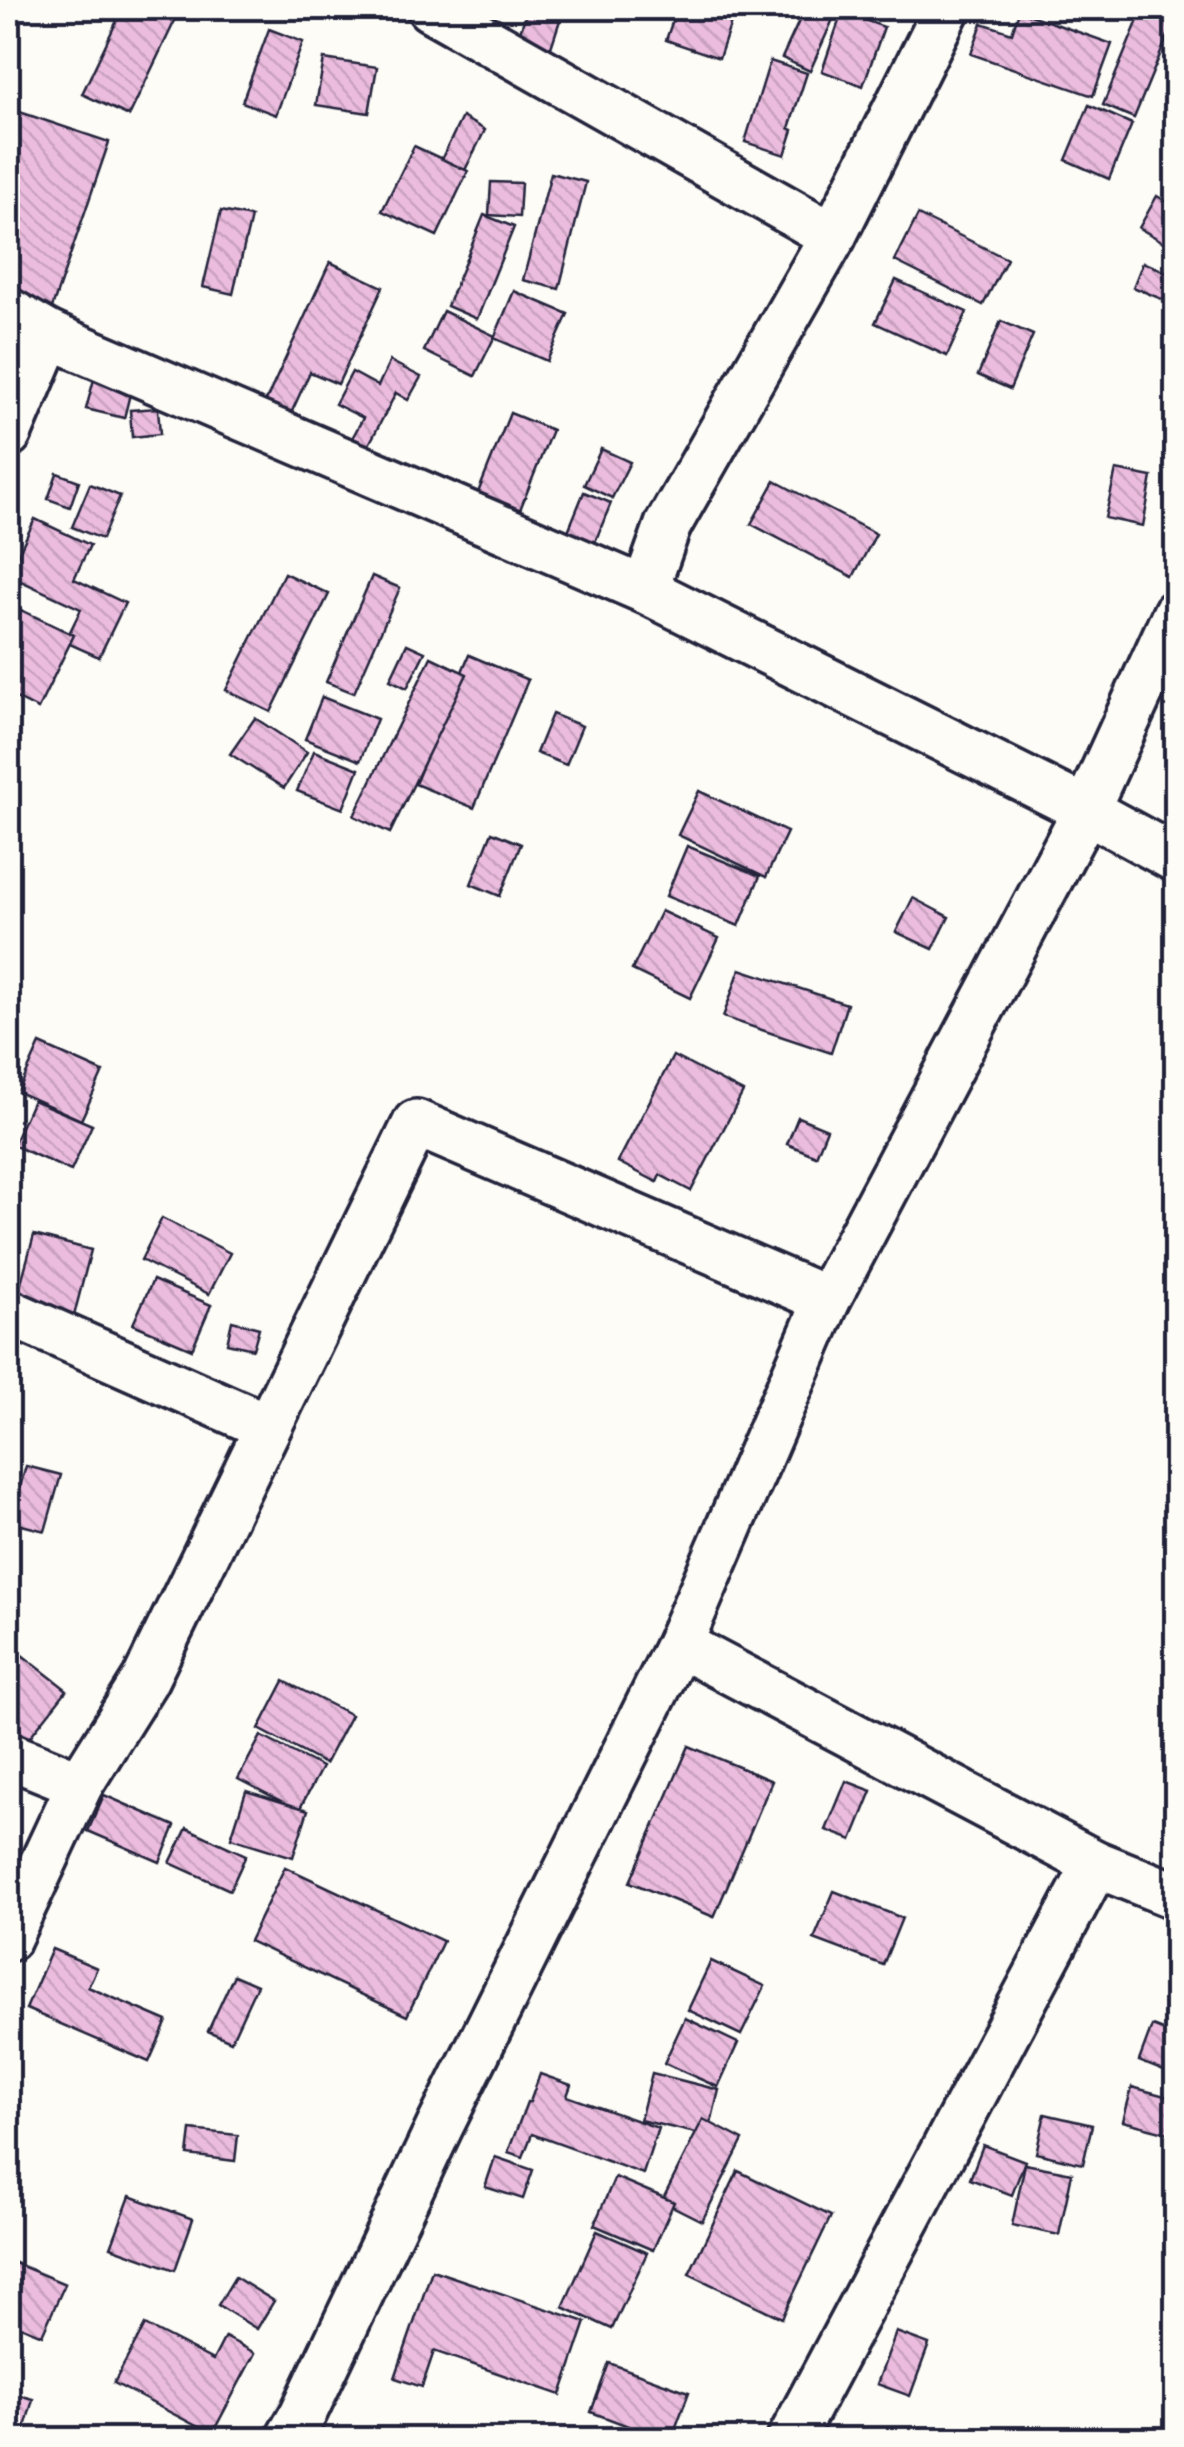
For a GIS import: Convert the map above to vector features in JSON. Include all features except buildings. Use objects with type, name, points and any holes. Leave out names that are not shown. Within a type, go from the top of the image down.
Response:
[{"type":"street","points":[[430,8],[833,236]]},
{"type":"street","points":[[645,590],[668,525],[833,236],[947,8]]},
{"type":"street","points":[[8,312],[50,335],[645,590],[1086,810],[1176,859]]},
{"type":"street","points":[[8,434],[50,335]]},
{"type":"street","points":[[288,2440],[679,1644],[828,1300],[1086,810],[1176,613]]},
{"type":"street","points":[[8,1938],[80,1784],[145,1680],[416,1123],[828,1300]]},
{"type":"street","points":[[8,1312],[268,1426]]},
{"type":"street","points":[[679,1644],[1096,1864],[1176,1896]]},
{"type":"street","points":[[8,1755],[80,1784]]},
{"type":"street","points":[[790,2440],[1096,1864]]}]
